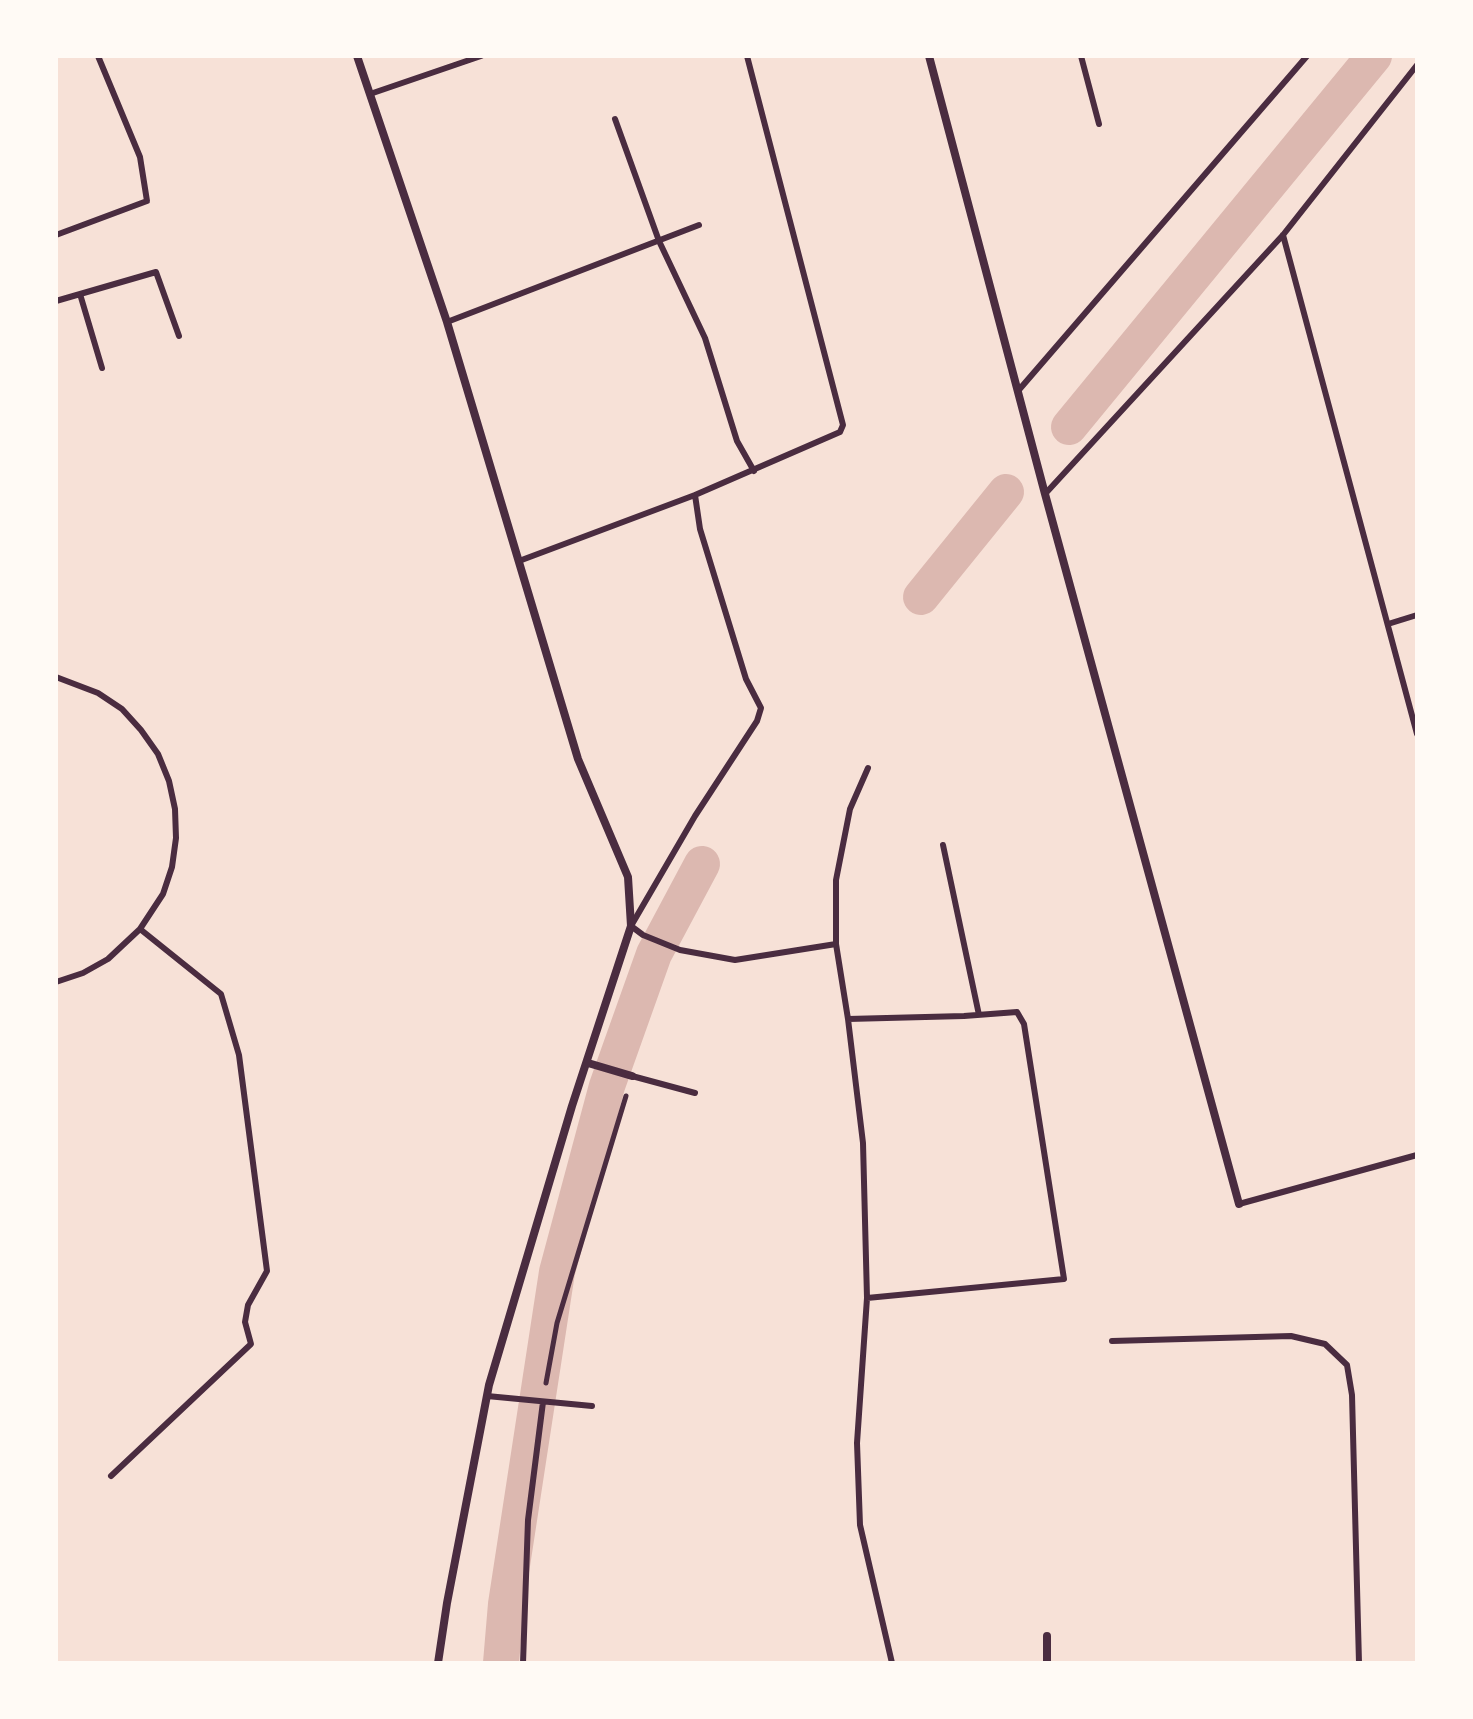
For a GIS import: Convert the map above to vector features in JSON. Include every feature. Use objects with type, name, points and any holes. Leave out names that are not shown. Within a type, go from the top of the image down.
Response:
[{"type":"street","points":[[357,56],[447,322],[578,759],[628,877],[631,926],[572,1106],[488,1396],[438,1663]]},
{"type":"street","points":[[929,56],[1239,1204]]},
{"type":"street","points":[[588,1063],[629,1075]]},
{"type":"street","points":[[1047,1636],[1047,1663]]},
{"type":"lane","points":[[56,235],[147,201],[140,157],[98,56]]},
{"type":"lane","points":[[370,94],[481,56]]},
{"type":"lane","points":[[519,561],[695,495],[840,432],[843,425],[747,56]]},
{"type":"lane","points":[[1081,56],[1099,124]]},
{"type":"lane","points":[[1018,391],[1307,56]]},
{"type":"lane","points":[[1045,494],[1283,235],[1417,65]]},
{"type":"lane","points":[[615,119],[659,241],[705,338],[737,441],[754,471]]},
{"type":"lane","points":[[447,322],[699,225]]},
{"type":"lane","points":[[1283,235],[1417,734]]},
{"type":"lane","points":[[56,301],[156,272],[179,336]]},
{"type":"lane","points":[[80,294],[102,368]]},
{"type":"lane","points":[[695,495],[700,529],[746,679],[761,708],[757,721],[695,816],[631,926],[669,946],[735,960],[836,944]]},
{"type":"lane","points":[[1388,624],[1417,615]]},
{"type":"lane","points":[[56,677],[98,693],[122,709],[141,730],[158,754],[169,781],[175,809],[176,838],[172,867],[163,894],[140,929],[108,959],[83,973],[56,982]]},
{"type":"lane","points":[[868,768],[850,809],[836,880],[836,944],[863,1143],[867,1298],[857,1443],[860,1525],[892,1663]]},
{"type":"lane","points":[[943,845],[979,1015]]},
{"type":"lane","points":[[111,1476],[251,1344],[245,1322],[248,1305],[267,1271],[239,1055],[221,994],[140,929]]},
{"type":"lane","points":[[848,1019],[1017,1012],[1024,1024],[1064,1279],[867,1298]]},
{"type":"lane","points":[[629,1075],[695,1093]]},
{"type":"lane","points":[[1239,1204],[1417,1155]]},
{"type":"lane","points":[[1112,1341],[1291,1336],[1325,1344],[1347,1365],[1352,1395],[1359,1663]]},
{"type":"lane","points":[[488,1396],[592,1406]]},
{"type":"lane","points":[[523,1663],[528,1520],[542,1402]]},
{"type":"path","points":[[542,1402],[557,1323],[629,1075]]},
{"type":"waterway","points":[[1069,427],[1374,56]]},
{"type":"waterway","points":[[921,597],[1006,492]]},
{"type":"waterway","points":[[501,1663],[506,1604],[557,1272],[607,1086],[654,954],[702,864]]}]
